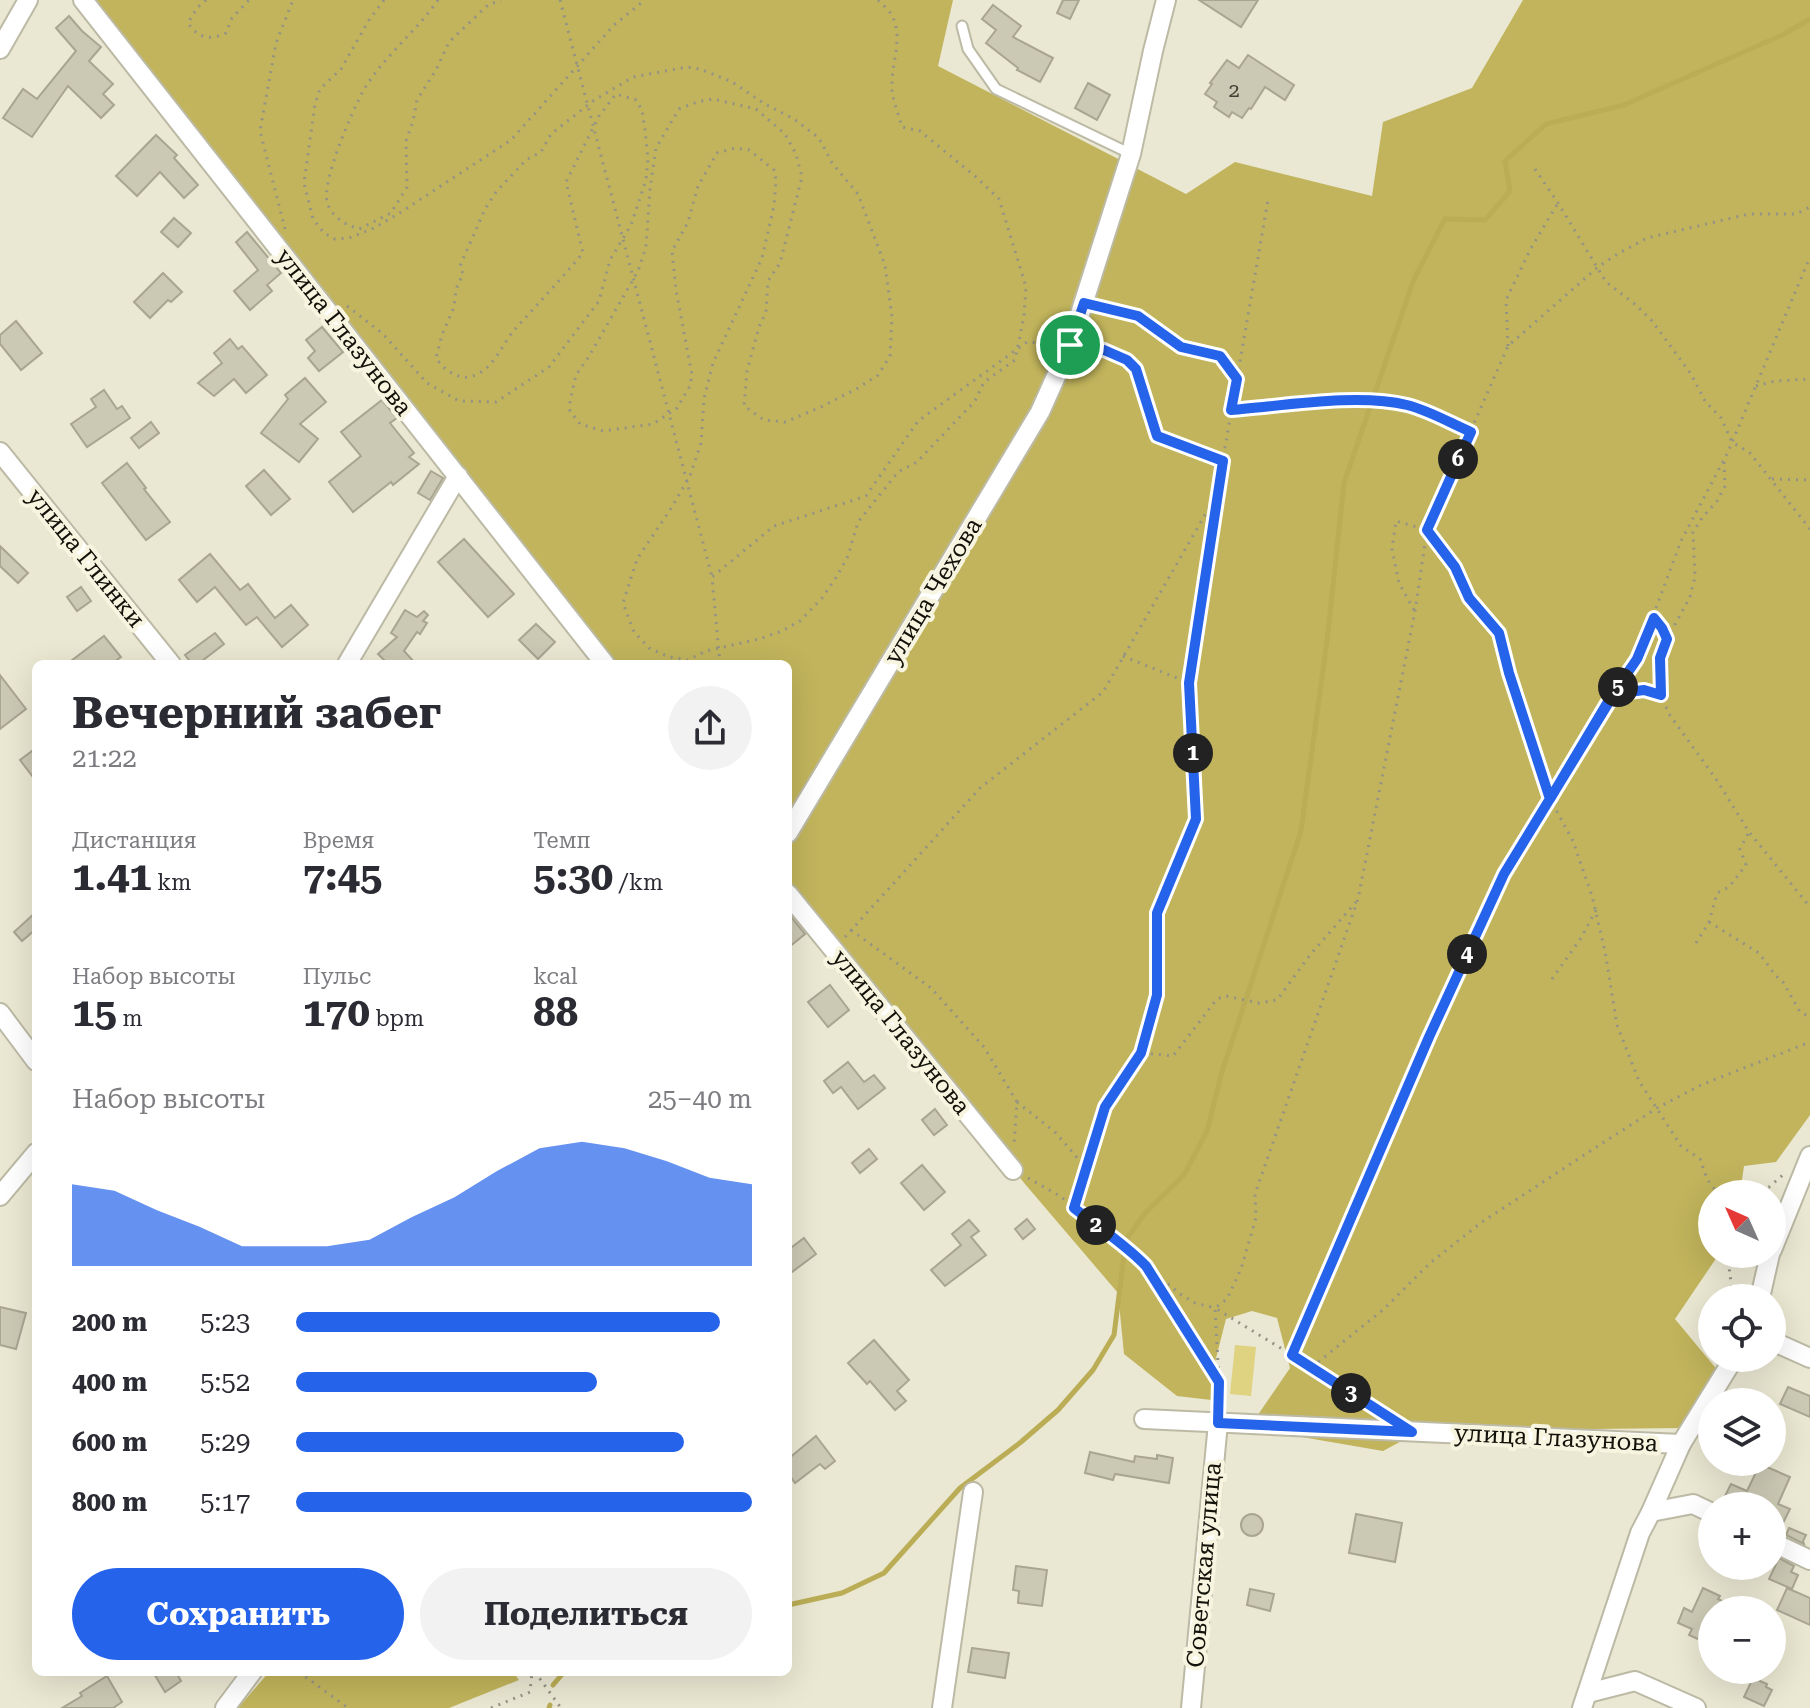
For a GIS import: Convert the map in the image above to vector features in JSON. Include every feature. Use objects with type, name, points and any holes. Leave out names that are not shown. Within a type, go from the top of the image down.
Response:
[{"type":"street","points":[[0,49],[28,0]]},
{"type":"street","name":"улица Глазунова","points":[[83,0],[602,660]]},
{"type":"street","name":"улица Чехова","points":[[792,826],[1040,412],[1070,345],[1131,154],[1166,0]]},
{"type":"street","name":"улица Глинки","points":[[0,452],[168,660]]},
{"type":"street","points":[[349,660],[458,476]]},
{"type":"street","name":"улица Глазунова","points":[[792,899],[1013,1170]]},
{"type":"street","points":[[0,1013],[32,1056]]},
{"type":"street","points":[[0,1196],[32,1158]]},
{"type":"street","points":[[1786,1215],[1809,1159]]},
{"type":"street","points":[[1786,1347],[1810,1358]]},
{"type":"street","points":[[1585,1701],[1640,1533],[1681,1444],[1725,1372]]},
{"type":"street","name":"улица Глазунова","points":[[1144,1419],[1681,1444]]},
{"type":"street","name":"Советская улица","points":[[1191,1708],[1218,1423]]},
{"type":"street","points":[[942,1708],[973,1492]]},
{"type":"street","points":[[1651,1512],[1693,1504],[1698,1506]]},
{"type":"street","points":[[1786,1549],[1810,1560]]},
{"type":"street","points":[[225,1708],[249,1676]]},
{"type":"street","points":[[1585,1701],[1635,1681],[1696,1708]]},
{"type":"lane","points":[[962,26],[968,49],[996,89],[1131,154]]},
{"type":"path","points":[[206,0],[188,23],[194,32],[215,38],[226,33],[232,18],[249,0]]},
{"type":"path","points":[[286,230],[260,131],[276,43],[293,0]]},
{"type":"path","points":[[384,0],[341,69],[320,89],[315,104],[304,183],[313,219],[324,233],[335,239],[349,238],[374,228],[511,140],[614,25],[645,0]]},
{"type":"path","points":[[438,0],[364,91],[339,146],[329,173],[327,201],[334,214],[346,225],[359,229],[391,213],[407,187],[406,141],[417,100],[449,42],[488,5],[501,0]]},
{"type":"path","points":[[560,0],[712,577],[720,660]]},
{"type":"path","points":[[340,299],[383,334],[427,383],[459,401],[496,402],[549,367],[589,316],[599,301],[610,260],[631,225],[646,180],[648,159],[642,110],[636,100],[616,94],[599,116],[566,182],[583,253],[513,332],[489,366],[473,376],[458,377],[436,358],[463,274],[460,266],[485,209],[496,192],[526,160],[541,152],[551,134],[588,105],[633,77],[687,67],[732,82],[794,119],[819,138],[832,163],[858,194],[885,265],[892,317],[890,356],[878,375],[821,407],[785,422],[764,420],[744,406],[747,371],[766,312],[768,281],[780,263],[802,177],[796,154],[785,134],[756,109],[713,99],[679,109],[656,148],[646,247],[638,271],[576,375],[570,411],[580,424],[603,431],[653,424],[677,408],[690,386],[692,375],[672,251],[688,222],[698,186],[717,153],[735,148],[749,150],[774,170],[776,180],[774,206],[762,258],[713,363],[704,399],[701,443],[687,482],[637,559],[623,603],[634,632],[649,648],[669,657],[688,660],[706,651],[782,631],[800,621],[837,576],[848,556],[858,522],[898,472],[917,462],[975,401],[984,382],[1015,360],[1024,316],[1026,287],[999,199],[920,131],[902,127],[892,92],[892,70],[898,45],[894,23],[892,15],[878,0]]},
{"type":"path","points":[[1535,169],[1606,282],[1652,321],[1691,374],[1705,401],[1721,418],[1732,442],[1750,453],[1810,529]]},
{"type":"path","points":[[1074,1208],[1105,1107],[1141,1053],[1157,995],[1157,913],[1196,819],[1189,683],[1217,494],[1268,200]]},
{"type":"path","points":[[1508,346],[1506,300],[1531,248],[1558,203]]},
{"type":"path","points":[[1215,1308],[1227,1299],[1241,1269],[1256,1218],[1255,1194],[1358,899],[1415,611],[1427,530],[1508,346],[1598,267],[1647,238],[1749,214],[1796,214],[1810,207]]},
{"type":"path","points":[[1292,1355],[1429,1037],[1498,888],[1637,659],[1681,541],[1732,442],[1810,257]]},
{"type":"path","points":[[1084,303],[1138,316],[1181,347],[1220,356],[1237,379]]},
{"type":"path","points":[[712,577],[774,526],[866,496],[918,421],[1027,342],[1104,350],[1127,360],[1136,369],[1157,436],[1223,461]]},
{"type":"path","points":[[1756,386],[1775,381],[1810,379]]},
{"type":"path","points":[[1231,410],[1383,401],[1409,406],[1471,432]]},
{"type":"path","points":[[1724,459],[1725,486],[1693,532],[1695,577],[1690,597],[1660,658],[1661,695],[1669,714],[1716,779],[1749,832],[1810,907]]},
{"type":"path","points":[[1772,479],[1810,480]]},
{"type":"path","points":[[844,938],[980,788],[1103,692],[1217,494]]},
{"type":"path","points":[[1415,611],[1399,583],[1392,549],[1396,521],[1427,530],[1455,567],[1469,598],[1499,633],[1550,799],[1573,841],[1596,910],[1617,1025],[1639,1081],[1681,1146],[1700,1159],[1708,1180]]},
{"type":"path","points":[[1654,618],[1667,639]]},
{"type":"path","points":[[1123,656],[1189,683]]},
{"type":"path","points":[[1614,694],[1644,690],[1661,695]]},
{"type":"path","points":[[1696,943],[1709,922],[1717,893],[1729,887],[1746,865],[1740,849],[1749,832]]},
{"type":"path","points":[[1141,1053],[1173,1056],[1217,999],[1226,996],[1259,1003],[1277,1000],[1310,955],[1358,899]]},
{"type":"path","points":[[1552,979],[1581,938],[1596,910]]},
{"type":"path","points":[[1709,922],[1759,953],[1783,982],[1800,1012],[1810,1017]]},
{"type":"path","points":[[851,930],[931,988],[984,1047],[1017,1102],[1056,1133],[1087,1168]]},
{"type":"path","points":[[1312,1367],[1384,1309],[1430,1263],[1482,1222],[1657,1108],[1701,1085],[1810,1042]]},
{"type":"path","points":[[1017,1102],[1013,1170],[1060,1196],[1195,1303],[1215,1308],[1387,1416]]},
{"type":"path","points":[[1777,1180],[1809,1159]]},
{"type":"path","points":[[1146,1266],[1219,1382]]},
{"type":"path","points":[[1215,1308],[1218,1423]]},
{"type":"path","points":[[304,1676],[348,1708]]},
{"type":"path","points":[[491,1708],[530,1692],[532,1676]]},
{"type":"path","points":[[536,1676],[561,1708]]},
{"type":"shaded area","points":[[79,0],[953,0],[938,66],[1186,194],[1235,162],[1372,196],[1383,122],[1472,88],[1523,0],[1810,0],[1810,1115],[1776,1162],[1744,1166],[1742,1180],[1698,1180],[1698,1268],[1710,1268],[1675,1319],[1698,1347],[1698,1372],[1719,1372],[1724,1378],[1716,1388],[1698,1388],[1698,1410],[1684,1428],[1420,1431],[1383,1451],[1249,1428],[1290,1368],[1277,1318],[1252,1311],[1226,1319],[1215,1362],[1220,1401],[1177,1396],[1124,1354],[1118,1293],[1025,1184],[792,895],[792,660],[604,660],[458,476],[191,121],[95,24]]},
{"type":"shaded area","points":[[1235,1345],[1256,1347],[1251,1396],[1230,1394]]},
{"type":"shaded area","points":[[266,1676],[516,1676],[519,1680],[449,1708],[238,1708]]},
{"type":"building","points":[[1063,0],[1079,0],[1070,19],[1057,13]]},
{"type":"building","points":[[1199,0],[1258,0],[1241,27]]},
{"type":"building","points":[[993,5],[1021,26],[1013,37],[1053,58],[1040,82],[1017,70],[986,43],[996,30],[982,19]]},
{"type":"building","points":[[69,16],[101,47],[89,61],[113,84],[103,94],[114,105],[101,118],[68,86],[32,137],[3,118],[23,89],[37,99],[76,51],[56,28]]},
{"type":"building","points":[[1248,55],[1294,85],[1285,100],[1265,87],[1242,118],[1232,112],[1229,117],[1214,107],[1217,102],[1205,94],[1227,60],[1239,68]]},
{"type":"building","points":[[1088,83],[1110,95],[1097,120],[1075,108]]},
{"type":"building","points":[[156,135],[177,155],[174,158],[198,185],[184,198],[160,172],[137,196],[116,176]]},
{"type":"building","points":[[174,218],[191,233],[178,247],[161,232]]},
{"type":"building","points":[[247,232],[281,273],[267,285],[272,291],[250,310],[234,291],[258,270],[236,242]]},
{"type":"building","points":[[163,273],[182,292],[171,302],[168,300],[150,318],[134,302]]},
{"type":"building","points":[[16,321],[42,353],[21,370],[0,344],[0,335]]},
{"type":"building","points":[[322,327],[343,352],[319,371],[308,358],[315,351],[306,340]]},
{"type":"building","points":[[230,339],[238,349],[242,346],[267,375],[246,393],[234,379],[214,396],[198,383],[222,363],[214,353]]},
{"type":"building","points":[[305,378],[326,402],[300,424],[318,439],[299,462],[261,433],[288,399],[285,395]]},
{"type":"building","points":[[104,390],[117,409],[122,406],[130,418],[87,447],[71,424],[96,407],[91,399]]},
{"type":"building","points":[[382,400],[397,418],[390,423],[414,453],[409,457],[419,464],[353,512],[329,482],[361,456],[341,432]]},
{"type":"building","points":[[151,422],[159,433],[139,448],[131,438]]},
{"type":"building","points":[[127,463],[170,522],[146,540],[102,483]]},
{"type":"building","points":[[264,470],[290,499],[271,515],[246,486]]},
{"type":"building","points":[[431,471],[443,478],[430,500],[418,493]]},
{"type":"building","points":[[464,539],[514,594],[488,617],[438,562]]},
{"type":"building","points":[[0,546],[28,573],[18,583],[0,566]]},
{"type":"building","points":[[210,554],[240,590],[248,584],[275,618],[291,605],[308,625],[282,647],[257,617],[246,625],[215,587],[197,602],[179,580]]},
{"type":"building","points":[[81,587],[91,601],[77,611],[67,597]]},
{"type":"building","points":[[405,610],[417,617],[424,611],[428,615],[420,634],[417,632],[404,651],[412,660],[384,660],[378,654],[397,637],[391,633]]},
{"type":"building","points":[[536,624],[555,642],[538,659],[519,640]]},
{"type":"building","points":[[215,633],[224,644],[203,660],[189,660],[185,655]]},
{"type":"building","points":[[104,636],[121,657],[117,660],[72,660]]},
{"type":"building","points":[[0,675],[26,709],[0,729]]},
{"type":"building","points":[[32,751],[32,776],[20,760]]},
{"type":"building","points":[[32,916],[32,932],[22,941],[14,932]]},
{"type":"building","points":[[792,918],[805,934],[792,945]]},
{"type":"building","points":[[830,985],[849,1010],[828,1027],[808,1002]]},
{"type":"building","points":[[848,1062],[864,1082],[874,1075],[885,1088],[858,1109],[841,1087],[833,1093],[824,1081]]},
{"type":"building","points":[[935,1109],[947,1125],[934,1135],[922,1120]]},
{"type":"building","points":[[869,1149],[877,1159],[860,1173],[852,1163]]},
{"type":"building","points":[[922,1165],[945,1192],[924,1210],[901,1183]]},
{"type":"building","points":[[1027,1219],[1035,1229],[1023,1239],[1015,1229]]},
{"type":"building","points":[[969,1220],[979,1231],[971,1237],[986,1255],[945,1286],[931,1270],[961,1245],[952,1234]]},
{"type":"building","points":[[804,1238],[816,1254],[792,1272],[792,1247]]},
{"type":"building","points":[[0,1307],[26,1313],[16,1349],[0,1345]]},
{"type":"building","points":[[874,1340],[909,1380],[897,1391],[906,1401],[895,1410],[870,1381],[867,1384],[848,1363]]},
{"type":"building","points":[[1788,1387],[1810,1396],[1810,1417],[1786,1407]]},
{"type":"building","points":[[816,1436],[835,1461],[825,1469],[820,1464],[795,1483],[792,1479],[792,1456]]},
{"type":"building","points":[[1090,1452],[1134,1462],[1135,1456],[1173,1458],[1169,1483],[1115,1474],[1113,1480],[1085,1473]]},
{"type":"building","points":[[1754,1476],[1790,1477],[1783,1492],[1727,1492],[1731,1484],[1747,1491]]},
{"type":"building","points":[[1252,1514],[1260,1517],[1263,1525],[1260,1533],[1252,1536],[1244,1533],[1241,1525],[1244,1517]]},
{"type":"building","points":[[1356,1514],[1402,1523],[1395,1562],[1349,1553]]},
{"type":"building","points":[[1789,1528],[1806,1535],[1804,1544],[1786,1535]]},
{"type":"building","points":[[1786,1562],[1794,1566],[1791,1572],[1798,1575],[1792,1589],[1771,1580],[1786,1580]]},
{"type":"building","points":[[1016,1566],[1047,1570],[1042,1606],[1018,1603],[1019,1591],[1013,1590]]},
{"type":"building","points":[[1703,1588],[1720,1596],[1699,1596]]},
{"type":"building","points":[[1787,1588],[1810,1598],[1810,1625],[1786,1614],[1786,1596],[1783,1596]]},
{"type":"building","points":[[1250,1589],[1274,1594],[1270,1611],[1247,1605]]},
{"type":"building","points":[[1698,1599],[1698,1639],[1689,1635],[1692,1629],[1678,1623],[1684,1608],[1692,1612]]},
{"type":"building","points":[[972,1648],[1009,1653],[1005,1678],[968,1672]]},
{"type":"building","points":[[107,1676],[122,1702],[113,1708],[62,1708],[82,1696],[80,1693]]},
{"type":"building","points":[[155,1676],[178,1676],[181,1681],[165,1692]]},
{"type":"building","points":[[1750,1684],[1767,1684],[1766,1687],[1772,1690],[1764,1706],[1744,1697]]},
{"type":"waterway","points":[[792,1604],[842,1593],[884,1573],[960,1488],[1058,1410],[1093,1370],[1114,1335],[1126,1240],[1145,1213],[1184,1175],[1207,1131],[1221,1075],[1301,831],[1327,641],[1344,483],[1414,279],[1445,219],[1485,220],[1510,191],[1505,161],[1546,124],[1624,105],[1782,35],[1810,19]]},
{"type":"waterway","points":[[553,1685],[561,1676]]},
{"type":"route","points":[[1070,345],[1084,303],[1138,316],[1181,347],[1220,356],[1237,379],[1231,410],[1383,401],[1409,406],[1471,432],[1427,530],[1455,567],[1469,598],[1499,633],[1509,673],[1550,799],[1609,700],[1637,659],[1654,618],[1667,639],[1660,658],[1661,695],[1644,690],[1614,694],[1504,874],[1429,1037],[1292,1355],[1412,1432],[1218,1423],[1219,1382],[1146,1266],[1074,1208],[1105,1107],[1141,1053],[1157,995],[1157,913],[1196,819],[1189,683],[1223,461],[1157,436],[1136,369],[1127,360],[1104,350],[1070,345]]}]
